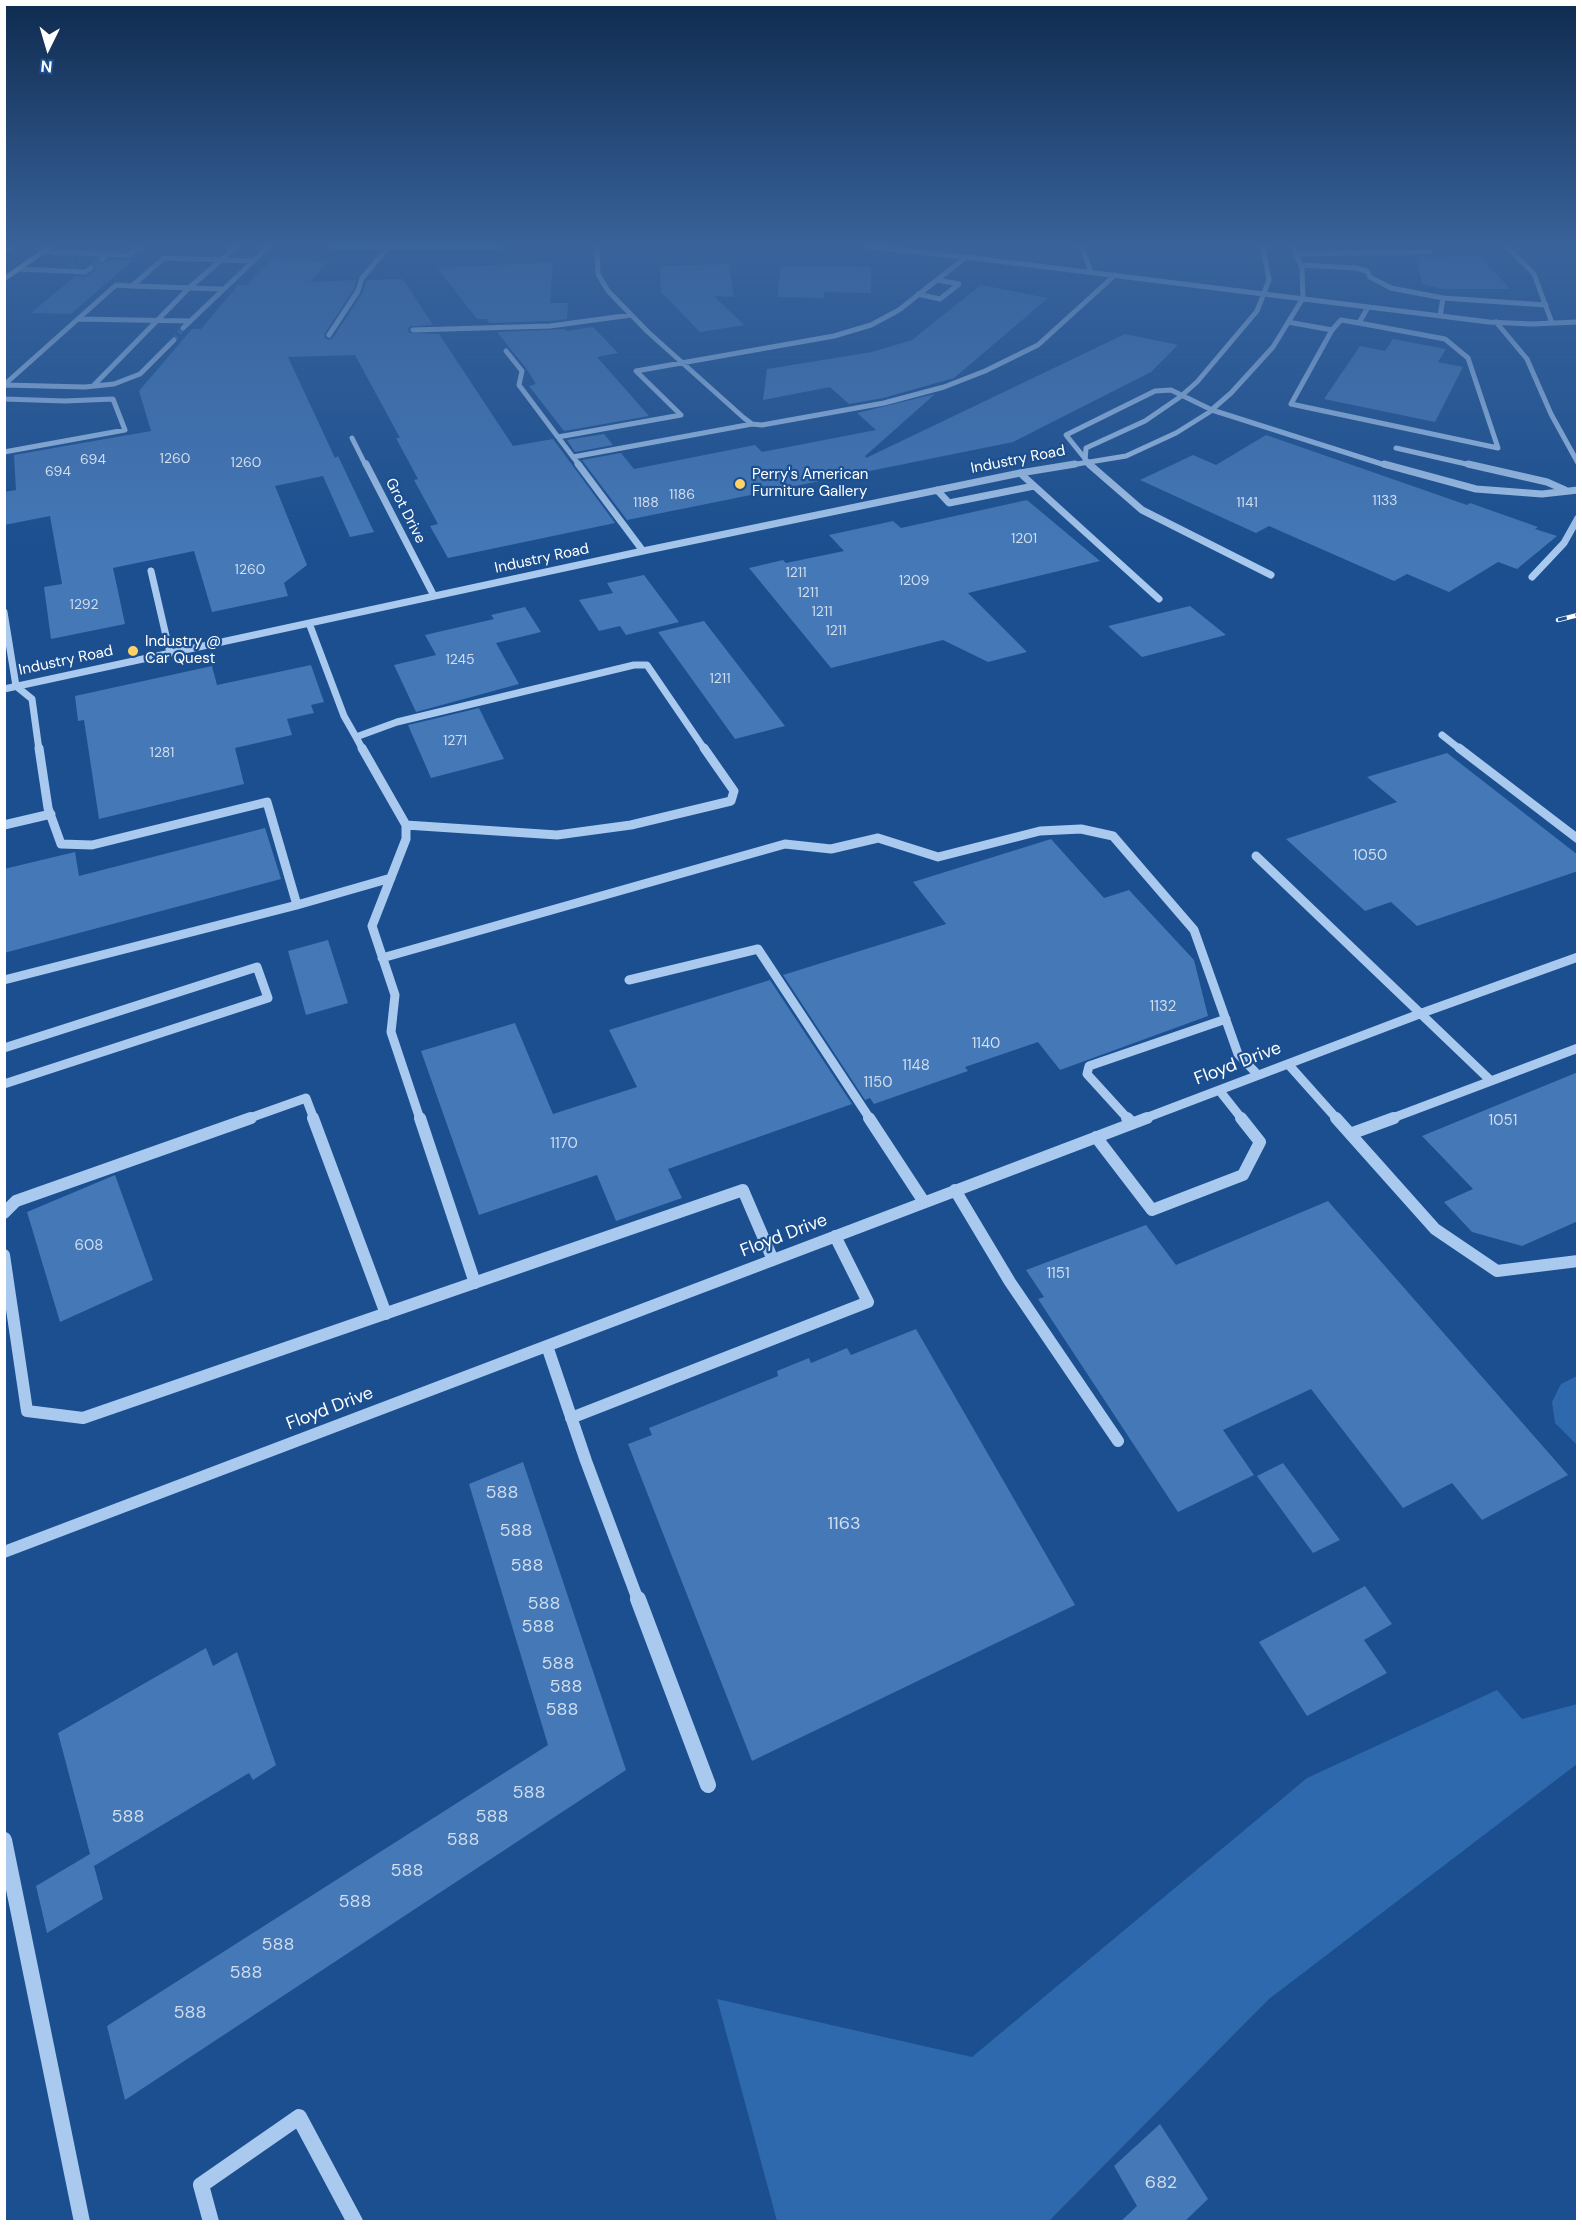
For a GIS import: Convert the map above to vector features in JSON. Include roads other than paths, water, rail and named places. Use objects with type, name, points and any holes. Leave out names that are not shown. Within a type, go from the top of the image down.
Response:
[{"type":"street","points":[[4,385],[42,351]]},
{"type":"street","points":[[93,386],[128,351]]},
{"type":"street","points":[[4,385],[93,386],[114,384],[140,374],[163,351]]},
{"type":"street","points":[[506,351],[522,371],[519,385],[643,551]]},
{"type":"street","points":[[671,351],[752,424]]},
{"type":"street","points":[[558,437],[681,415],[636,370],[748,351]]},
{"type":"street","points":[[573,457],[752,424],[770,424],[884,403],[944,387],[985,371],[1026,351]]},
{"type":"street","name":"Industry Road","points":[[1085,461],[1086,448],[1145,421],[1197,382],[1223,351]]},
{"type":"street","name":"Industry Road","points":[[4,689],[643,551],[1020,473],[1126,456],[1176,432],[1212,410],[1269,351]]},
{"type":"street","points":[[1320,351],[1291,404],[1498,448],[1468,358],[1459,351]]},
{"type":"street","points":[[1520,351],[1527,359],[1551,414],[1578,463]]},
{"type":"street","points":[[1271,575],[1142,510],[1085,461],[1066,435],[1068,432],[1155,391],[1171,390],[1212,410],[1408,472],[1476,489],[1542,494],[1578,490]]},
{"type":"street","points":[[4,399],[65,401],[113,399],[125,430],[4,452]]},
{"type":"street","name":"Grot Drive","points":[[352,438],[434,596]]},
{"type":"street","points":[[1396,448],[1547,482],[1568,491]]},
{"type":"street","points":[[1020,473],[1158,599]]},
{"type":"street","points":[[937,490],[949,503],[1034,486]]},
{"type":"street","points":[[1532,577],[1564,543],[1578,518]]},
{"type":"street","points":[[151,571],[170,653]]},
{"type":"street","points":[[4,612],[16,686],[32,699],[51,814],[61,844],[92,845],[267,802],[297,905]]},
{"type":"street","points":[[309,623],[344,716],[406,825],[406,839],[372,926],[395,995],[391,1032],[475,1283]]},
{"type":"street","points":[[356,737],[397,722],[634,665],[647,665],[734,791],[731,801],[631,825],[556,835],[406,825]]},
{"type":"street","points":[[1442,735],[1578,839]]},
{"type":"street","points":[[4,825],[51,814]]},
{"type":"street","points":[[382,958],[785,844],[831,849],[878,838],[938,857],[1040,831],[1081,829],[1113,836],[1194,930],[1238,1054],[1258,1075]]},
{"type":"street","points":[[1256,856],[1491,1081]]},
{"type":"street","points":[[4,980],[297,905],[391,878]]},
{"type":"street","points":[[629,980],[758,949],[924,1202]]},
{"type":"street","name":"Floyd Drive","points":[[4,1552],[1422,1013],[1578,957]]},
{"type":"street","points":[[4,1048],[257,967],[268,998],[4,1084]]},
{"type":"street","points":[[1132,1123],[1087,1074],[1089,1066],[1226,1019]]},
{"type":"street","points":[[1350,1134],[1578,1048]]},
{"type":"street","points":[[1288,1064],[1435,1229],[1497,1271],[1578,1262]]},
{"type":"street","points":[[1096,1137],[1152,1210],[1243,1175],[1260,1142],[1219,1090]]},
{"type":"street","points":[[4,1214],[16,1201],[306,1098],[386,1314]]},
{"type":"street","points":[[4,1255],[27,1411],[83,1418],[743,1190],[773,1260]]},
{"type":"street","points":[[955,1190],[1010,1282],[1118,1441]]},
{"type":"street","points":[[572,1418],[868,1302],[835,1236]]},
{"type":"street","points":[[547,1346],[708,1785]]},
{"type":"street","points":[[4,1840],[82,2222]]},
{"type":"street","points":[[211,2222],[201,2185],[299,2117],[355,2222]]},
{"type":"railway","points":[[1558,620],[1578,615]]},
{"type":"place","name":"Perry's American Furniture Gallery","points":[[740,484]]},
{"type":"place","name":"Industry @ Car Quest","points":[[133,651]]}]
